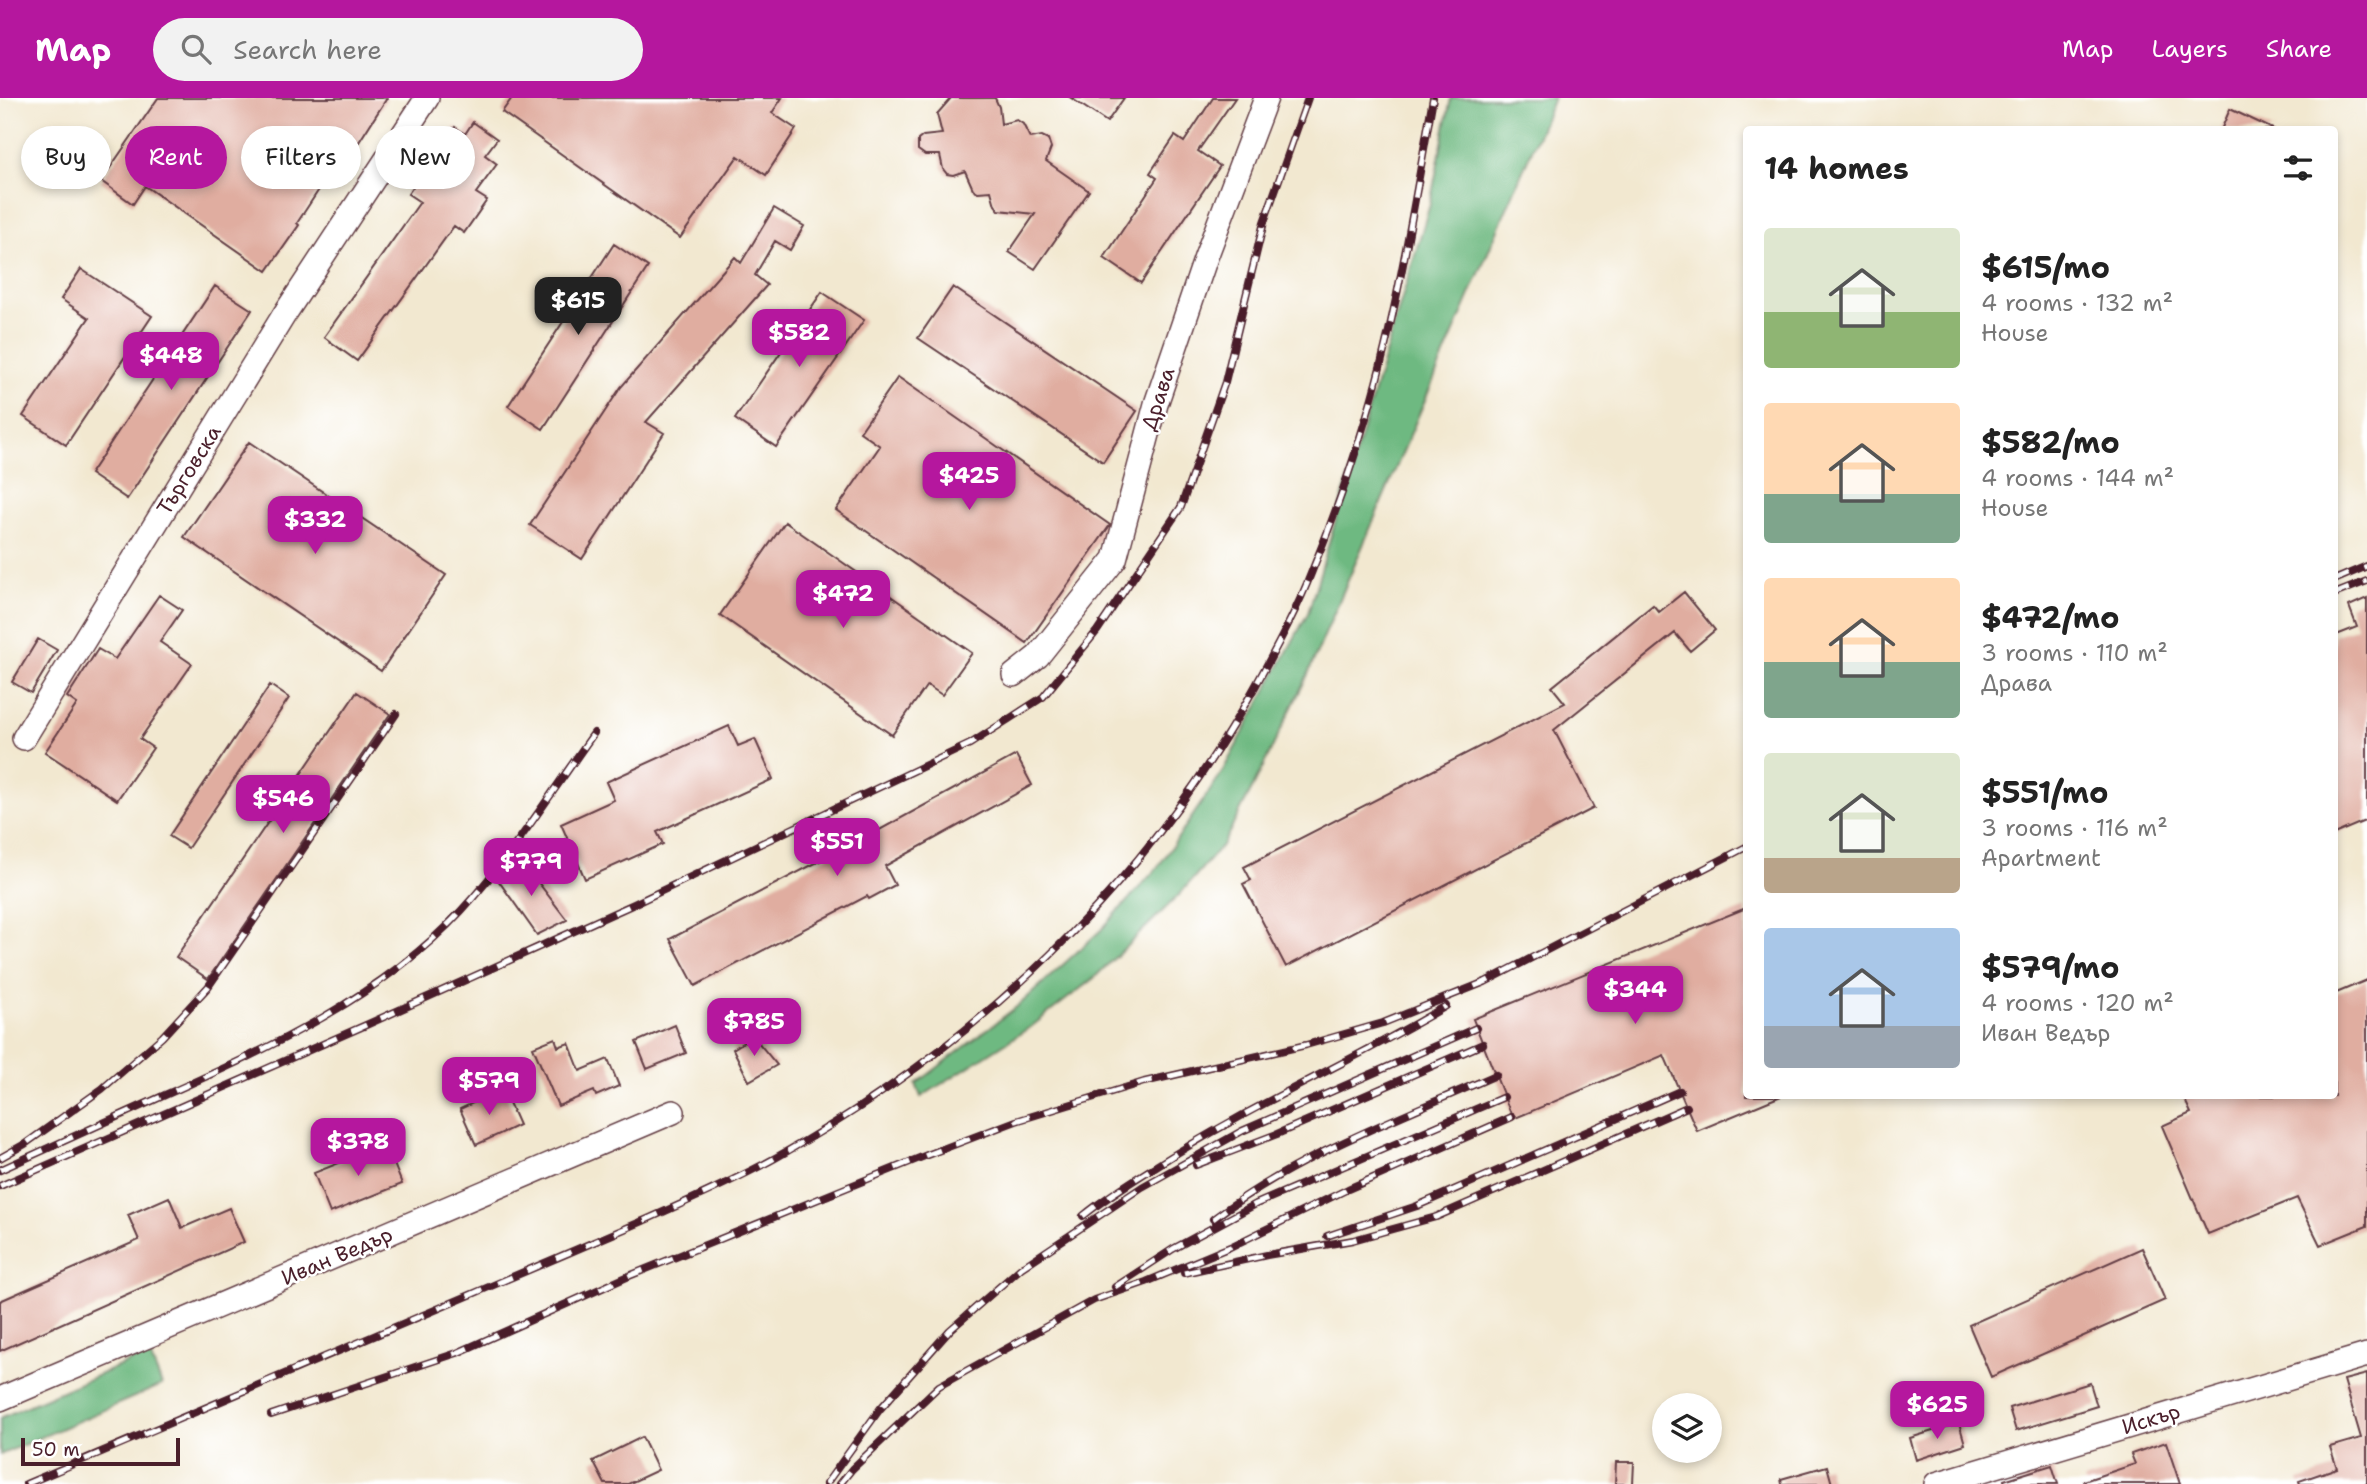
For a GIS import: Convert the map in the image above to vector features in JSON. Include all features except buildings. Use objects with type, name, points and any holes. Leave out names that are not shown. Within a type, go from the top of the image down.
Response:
[{"type":"street","name":"Търговска","points":[[24,738],[284,314],[427,98]]},
{"type":"street","name":"Драва","points":[[1014,675],[1038,656],[1115,559],[1131,490],[1156,404],[1206,257],[1266,98]]},
{"type":"street","name":"Иван Ведър","points":[[0,1399],[673,1112]]},
{"type":"street","name":"Искър","points":[[1945,1483],[2367,1355]]},
{"type":"green space","points":[[1451,98],[1554,98],[1308,674],[1223,844],[1179,895],[1094,978],[1032,1026],[921,1097],[916,1084],[1019,1005],[1101,930],[1158,867],[1221,774],[1308,613],[1430,204]]},
{"type":"green space","points":[[149,1353],[162,1385],[0,1455],[0,1418]]},
{"type":"railway","points":[[0,1186],[634,904],[970,744],[1043,697],[1097,631],[1181,507],[1225,382],[1264,222],[1308,98]]},
{"type":"railway","points":[[26,1484],[643,1221],[761,1166],[850,1113],[921,1064],[987,1012],[1050,955],[1108,894],[1162,828],[1212,759],[1256,685],[1300,600],[1357,449],[1385,349],[1433,98]]},
{"type":"railway","points":[[2338,578],[2367,566]]},
{"type":"railway","points":[[2338,592],[2367,581]]},
{"type":"railway","points":[[0,1158],[25,1144],[102,1089],[162,1037],[208,987],[396,714]]},
{"type":"railway","points":[[0,1170],[244,1059],[322,1018],[396,969],[430,941],[479,890],[514,847],[594,733]]},
{"type":"railway","points":[[271,1415],[457,1353],[629,1276],[1016,1121],[1144,1082],[1306,1045],[1383,1023],[1485,982],[1743,849]]},
{"type":"railway","points":[[1083,1216],[1117,1191],[1189,1146],[1446,1006]]},
{"type":"railway","points":[[826,1484],[880,1409],[950,1330],[1021,1268],[1142,1187],[1242,1131],[1476,1028]]},
{"type":"railway","points":[[1196,1165],[1277,1134],[1483,1044]]},
{"type":"railway","points":[[1213,1219],[1245,1196],[1314,1157],[1496,1075]]},
{"type":"railway","points":[[1327,1236],[1417,1206],[1680,1091]]},
{"type":"railway","points":[[1115,1287],[1173,1249],[1256,1204],[1504,1097]]},
{"type":"railway","points":[[1184,1273],[1353,1240],[1436,1217],[1687,1107]]},
{"type":"railway","points":[[840,1484],[852,1469],[939,1386],[1094,1300],[1146,1282],[1230,1247],[1348,1189],[1512,1117]]}]
